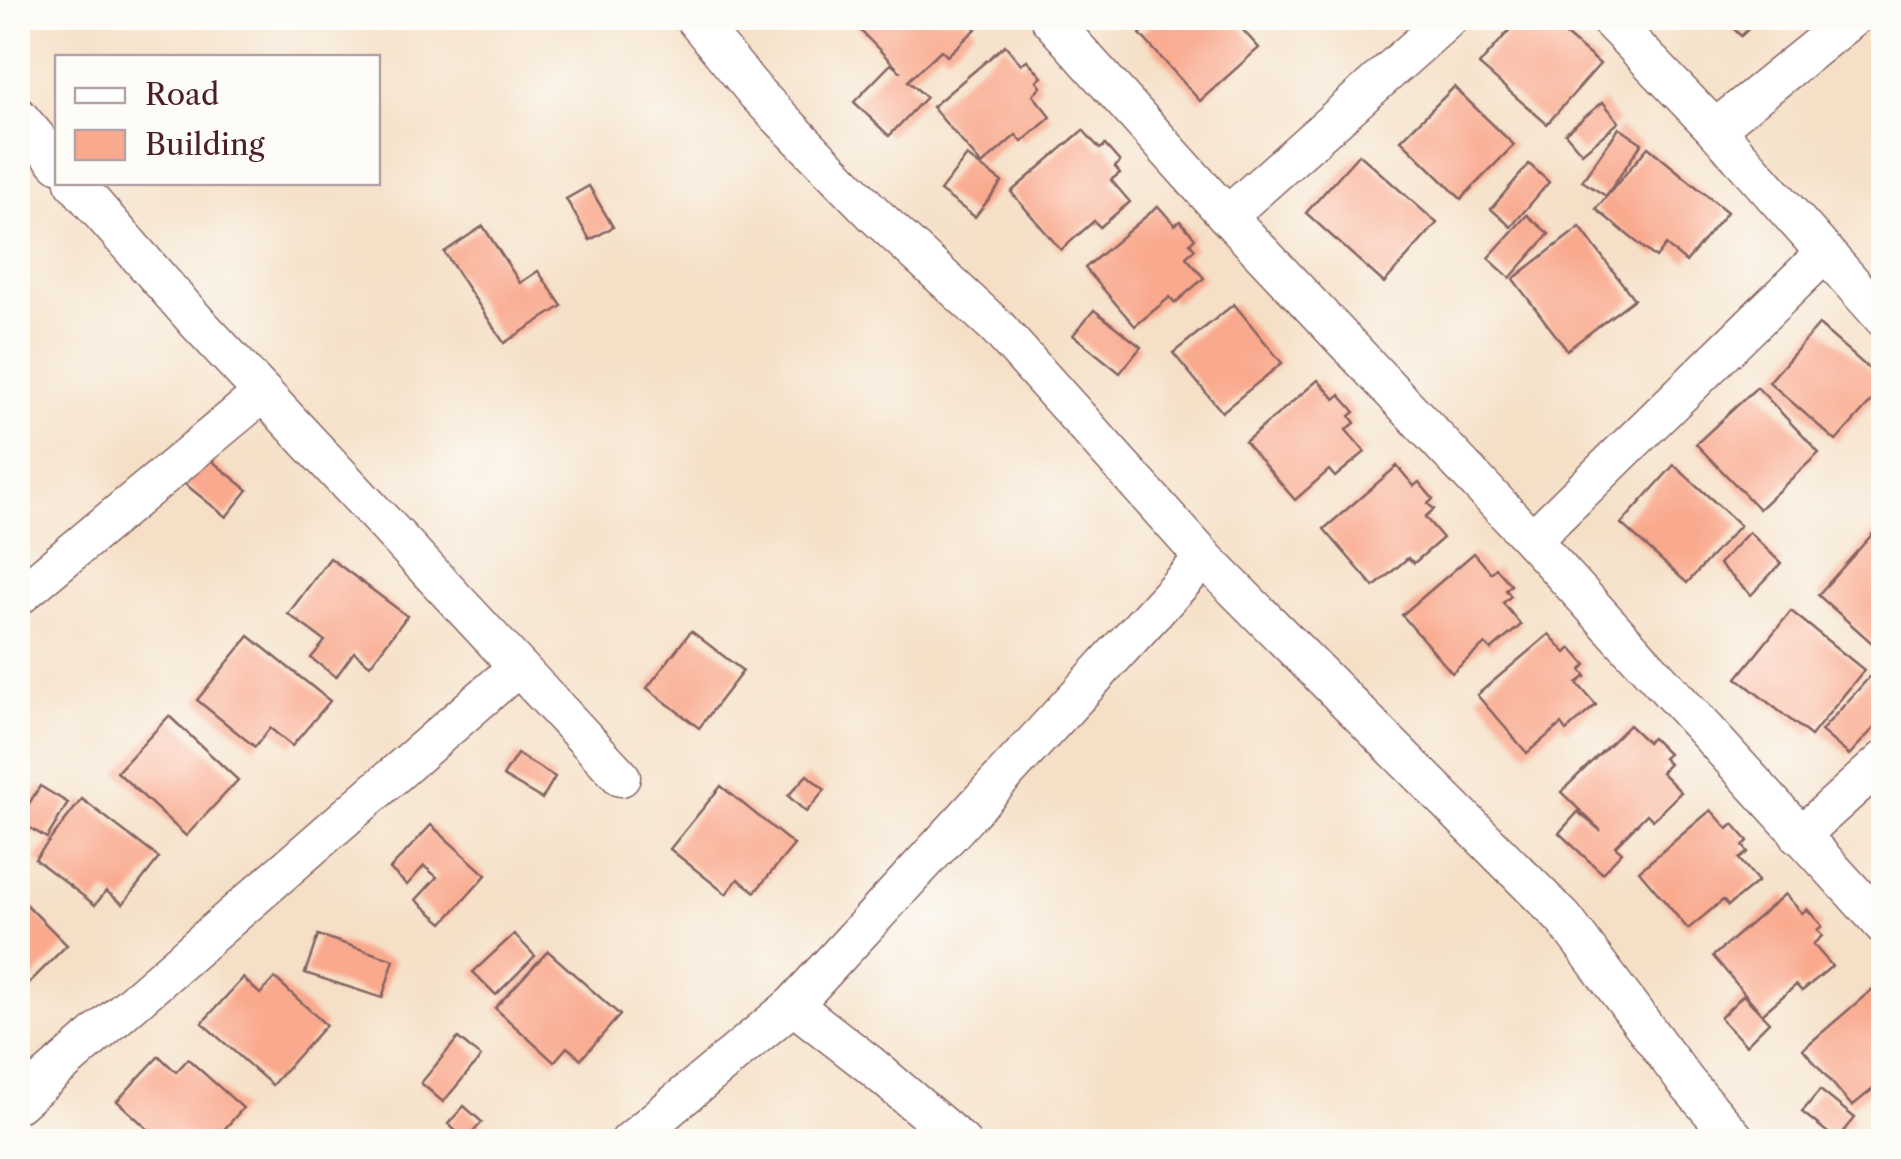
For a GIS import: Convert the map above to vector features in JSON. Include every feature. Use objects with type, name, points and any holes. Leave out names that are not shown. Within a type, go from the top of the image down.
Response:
[{"type":"street","points":[[694,18],[770,108],[876,216],[997,327],[1204,558],[1564,920],[1686,1082],[1738,1142]]},
{"type":"street","points":[[1048,18],[1884,926]]},
{"type":"street","points":[[1227,216],[1449,18]]},
{"type":"street","points":[[1608,18],[1715,129],[1884,319]]},
{"type":"street","points":[[1715,129],[1852,18]]},
{"type":"street","points":[[18,116],[55,160]]},
{"type":"street","points":[[77,185],[262,393],[621,777]]},
{"type":"street","points":[[1532,540],[1825,253]]},
{"type":"street","points":[[18,596],[262,393]]},
{"type":"street","points":[[628,1142],[793,1005],[1204,558]]},
{"type":"street","points":[[18,1103],[518,667]]},
{"type":"street","points":[[1800,836],[1884,760]]},
{"type":"street","points":[[793,1005],[961,1142]]},
{"type":"building","points":[[865,18],[964,18],[976,29],[947,56],[941,50],[908,81],[926,97],[889,136],[854,102],[891,64],[901,72],[856,26]]},
{"type":"building","points":[[1159,18],[1232,18],[1259,48],[1200,101],[1140,34]]},
{"type":"building","points":[[1520,18],[1546,18],[1600,64],[1547,124],[1479,65]]},
{"type":"building","points":[[1723,18],[1760,18],[1741,36]]},
{"type":"building","points":[[1005,45],[1021,64],[1027,60],[1042,77],[1037,81],[1041,87],[1033,95],[1051,117],[1022,142],[1016,135],[982,165],[932,107]]},
{"type":"building","points":[[1454,87],[1514,145],[1461,199],[1401,140]]},
{"type":"building","points":[[1603,102],[1619,122],[1582,153],[1565,133]]},
{"type":"building","points":[[1619,128],[1642,143],[1606,196],[1582,181]]},
{"type":"building","points":[[1083,130],[1100,149],[1105,145],[1120,162],[1115,167],[1120,173],[1111,180],[1130,202],[1100,227],[1094,221],[1061,250],[1011,192]]},
{"type":"building","points":[[1648,147],[1727,212],[1686,262],[1666,245],[1656,258],[1596,209]]},
{"type":"building","points":[[1359,154],[1437,223],[1384,283],[1306,213]]},
{"type":"building","points":[[967,156],[1002,182],[975,217],[940,191]]},
{"type":"building","points":[[1529,164],[1549,182],[1511,227],[1491,209]]},
{"type":"building","points":[[589,186],[613,227],[590,240],[566,199]]},
{"type":"building","points":[[1158,206],[1175,225],[1180,221],[1195,238],[1190,243],[1195,249],[1186,257],[1204,278],[1175,303],[1170,297],[1135,326],[1085,268]]},
{"type":"building","points":[[1527,215],[1549,234],[1510,278],[1488,258]]},
{"type":"building","points":[[483,226],[520,283],[538,271],[562,306],[504,343],[444,252]]},
{"type":"building","points":[[1580,227],[1634,299],[1567,350],[1513,279]]},
{"type":"building","points":[[1234,304],[1282,363],[1222,412],[1173,353]]},
{"type":"building","points":[[1094,310],[1141,347],[1120,373],[1073,335]]},
{"type":"building","points":[[1819,325],[1884,382],[1884,387],[1836,441],[1769,382]]},
{"type":"building","points":[[1318,380],[1335,399],[1340,395],[1355,412],[1350,416],[1355,423],[1346,430],[1365,452],[1335,477],[1329,470],[1295,500],[1245,442]]},
{"type":"building","points":[[1757,387],[1819,453],[1759,509],[1696,444]]},
{"type":"building","points":[[197,449],[248,490],[226,517],[174,475]]},
{"type":"building","points":[[1674,465],[1740,525],[1687,583],[1621,524]]},
{"type":"building","points":[[1397,466],[1414,486],[1419,482],[1433,499],[1428,504],[1434,509],[1425,517],[1443,538],[1414,563],[1408,558],[1374,587],[1324,529]]},
{"type":"building","points":[[1878,528],[1884,533],[1881,651],[1818,595]]},
{"type":"building","points":[[1749,532],[1781,563],[1751,595],[1719,564]]},
{"type":"building","points":[[1474,553],[1491,573],[1496,568],[1511,585],[1506,590],[1511,596],[1503,603],[1521,625],[1491,650],[1485,644],[1452,673],[1402,615]]},
{"type":"building","points":[[330,558],[407,616],[370,665],[354,652],[336,677],[311,658],[325,641],[288,614]]},
{"type":"building","points":[[1791,611],[1864,670],[1811,736],[1737,678]]},
{"type":"building","points":[[691,631],[743,671],[699,728],[647,688]]},
{"type":"building","points":[[1549,634],[1566,653],[1571,648],[1586,665],[1581,670],[1586,676],[1577,683],[1596,705],[1566,731],[1561,724],[1527,753],[1477,695]]},
{"type":"building","points":[[249,636],[330,701],[292,746],[270,728],[255,747],[197,700]]},
{"type":"building","points":[[1874,672],[1884,681],[1884,717],[1849,755],[1821,731]]},
{"type":"building","points":[[169,716],[238,780],[186,836],[117,772]]},
{"type":"building","points":[[1629,725],[1647,742],[1652,738],[1668,754],[1663,758],[1669,764],[1661,772],[1681,792],[1653,820],[1647,814],[1615,846],[1622,852],[1602,873],[1559,833],[1578,812],[1601,831],[1561,792]]},
{"type":"building","points":[[517,754],[555,777],[542,799],[503,776]]},
{"type":"building","points":[[807,775],[825,790],[806,812],[788,796]]},
{"type":"building","points":[[40,786],[68,803],[47,838],[18,821]]},
{"type":"building","points":[[721,786],[794,845],[755,892],[738,879],[726,894],[670,849]]},
{"type":"building","points":[[82,799],[159,858],[123,904],[106,891],[95,905],[35,859]]},
{"type":"building","points":[[1711,810],[1728,829],[1733,824],[1748,841],[1743,846],[1748,852],[1739,859],[1758,881],[1728,906],[1723,900],[1688,929],[1639,871]]},
{"type":"building","points":[[431,825],[486,875],[443,923],[416,900],[437,877],[424,866],[407,885],[390,869]]},
{"type":"building","points":[[1785,894],[1802,913],[1807,909],[1822,926],[1817,930],[1822,936],[1813,944],[1832,966],[1802,991],[1796,985],[1762,1014],[1713,956]]},
{"type":"building","points":[[18,896],[67,945],[18,994]]},
{"type":"building","points":[[514,934],[535,956],[496,995],[473,972]]},
{"type":"building","points":[[318,935],[394,960],[382,998],[305,973]]},
{"type":"building","points":[[548,951],[620,1015],[581,1059],[567,1047],[554,1062],[495,1008]]},
{"type":"building","points":[[243,978],[260,994],[275,978],[326,1025],[272,1085],[202,1023]]},
{"type":"building","points":[[1875,987],[1884,996],[1884,1080],[1852,1106],[1803,1049]]},
{"type":"building","points":[[1743,995],[1769,1022],[1746,1045],[1720,1018]]},
{"type":"building","points":[[458,1038],[481,1057],[443,1102],[421,1083]]},
{"type":"building","points":[[159,1056],[176,1072],[188,1059],[243,1108],[213,1142],[162,1142],[117,1101]]},
{"type":"building","points":[[1820,1090],[1855,1118],[1837,1140],[1802,1112]]},
{"type":"building","points":[[464,1106],[482,1122],[466,1140],[448,1124]]}]
